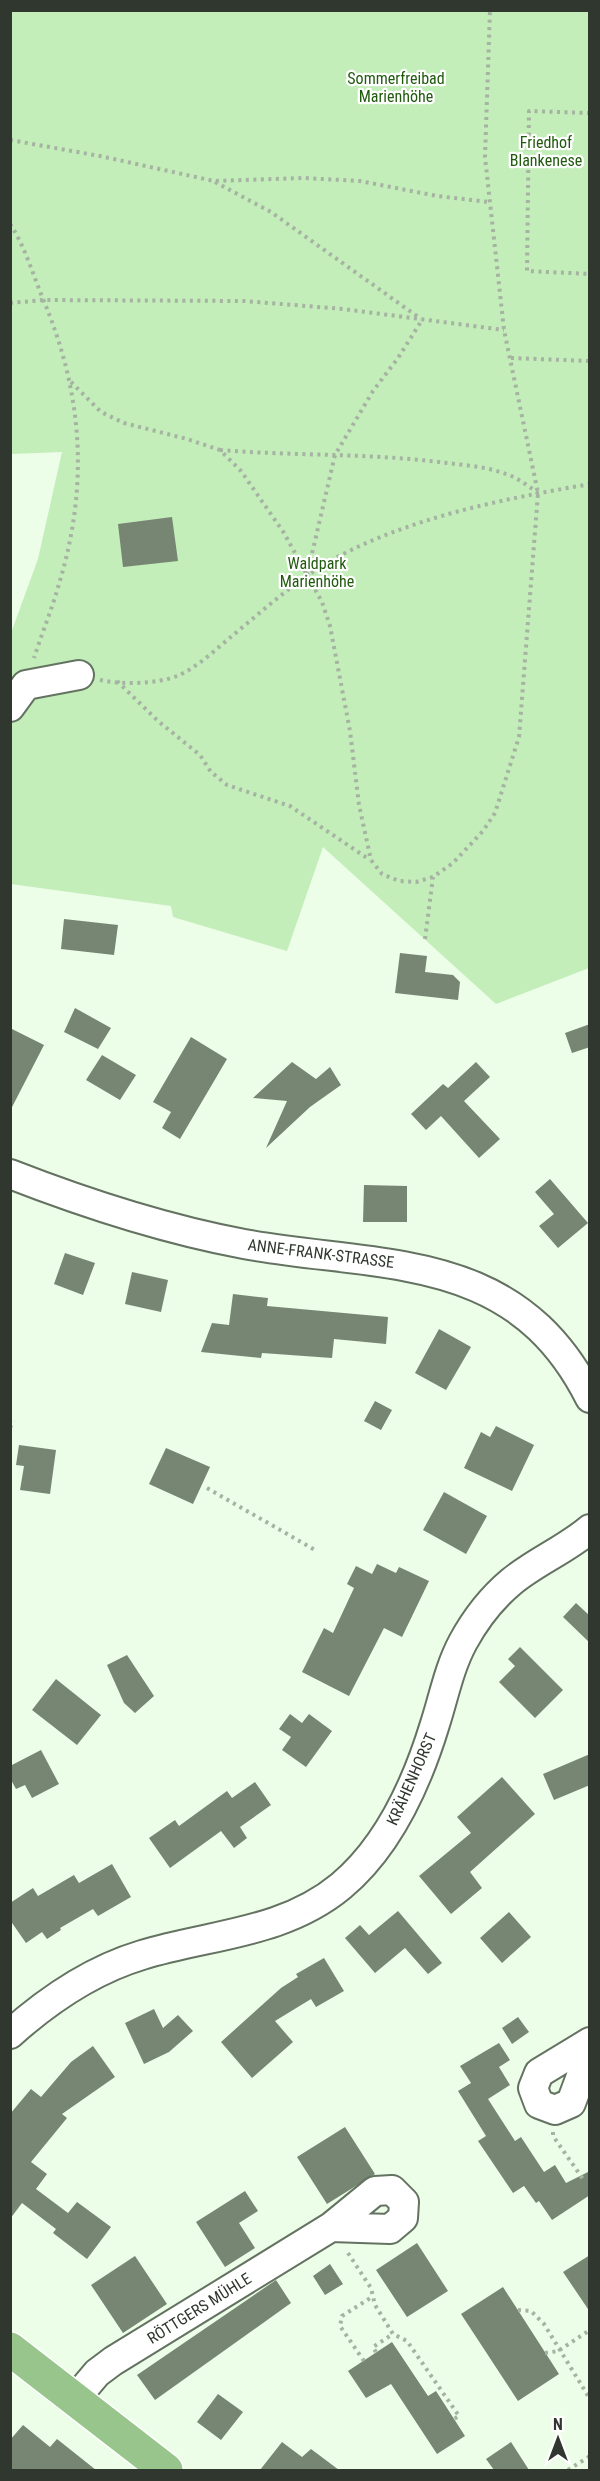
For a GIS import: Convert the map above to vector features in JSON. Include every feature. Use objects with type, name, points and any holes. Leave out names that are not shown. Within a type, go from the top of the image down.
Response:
[{"type":"main road","points":[[11,2351],[166,2470]]},
{"type":"street","points":[[18,696],[79,675]]},
{"type":"street","name":"ANNE-FRANK-STRASSE","points":[[10,1174],[127,1215],[182,1231],[277,1249],[406,1264],[456,1277],[484,1289],[513,1307],[539,1330],[562,1353],[590,1398]]},
{"type":"street","name":"KRÄHENHORST","points":[[10,2034],[45,2002],[112,1967],[177,1945],[278,1923],[309,1907],[341,1886],[375,1852],[405,1799],[432,1734],[447,1680],[463,1642],[478,1619],[511,1582],[559,1552],[590,1529]]},
{"type":"street","points":[[559,1552],[590,1553]]},
{"type":"street","points":[[590,2042],[536,2077],[533,2088],[535,2098],[545,2108],[555,2110],[566,2107],[574,2099],[590,2052]]},
{"type":"street","name":"RÖTTGERS MÜHLE","points":[[75,2399],[97,2373],[113,2361],[331,2227]]},
{"type":"path","points":[[117,681],[158,722],[200,755],[211,772],[227,785],[290,806],[371,860],[382,874],[399,881],[416,882],[433,877],[467,849],[495,813],[519,737],[538,493],[504,330],[489,202],[485,157],[490,10]]},
{"type":"path","points":[[590,113],[528,111],[527,270],[590,274]]},
{"type":"path","points":[[10,140],[89,154],[214,181],[304,178],[360,181],[437,196],[489,202]]},
{"type":"path","points":[[214,181],[271,212],[422,320]]},
{"type":"path","points":[[10,224],[61,342],[71,382],[79,447],[78,487],[59,586],[18,696]]},
{"type":"path","points":[[10,303],[44,300],[244,301],[343,309],[504,330]]},
{"type":"path","points":[[307,576],[335,455],[373,391],[398,358],[422,320]]},
{"type":"path","points":[[511,358],[590,361]]},
{"type":"path","points":[[71,382],[101,412],[124,423],[187,438],[220,450],[406,457],[508,474],[538,493]]},
{"type":"path","points":[[220,450],[242,471],[259,493],[322,602],[330,626],[371,860]]},
{"type":"path","points":[[79,675],[117,681],[156,681],[178,675],[218,648],[307,576],[341,555],[440,516],[538,493],[590,484]]},
{"type":"path","points":[[425,939],[433,877]]},
{"type":"path","points":[[10,1428],[13,1421]]},
{"type":"path","points":[[207,1488],[315,1550]]},
{"type":"path","points":[[555,2110],[553,2136],[583,2178]]},
{"type":"path","points":[[331,2227],[371,2288],[372,2297],[393,2334],[407,2341],[448,2406],[459,2416],[454,2420]]},
{"type":"path","points":[[364,2361],[340,2325],[342,2316],[372,2297]]},
{"type":"path","points":[[518,2310],[531,2311],[544,2324],[590,2399]]},
{"type":"path","points":[[545,2353],[558,2350],[590,2330]]},
{"type":"path","points":[[376,2352],[373,2347],[393,2334]]},
{"type":"path","points":[[568,2470],[590,2456]]},
{"type":"green space","name":"Waldpark Marienhöhe","points":[[11,11],[589,11],[589,968],[496,1004],[323,847],[287,951],[173,917],[171,906],[11,884],[11,633],[38,559],[62,452],[11,454]]},
{"type":"building","points":[[172,517],[178,561],[123,567],[118,524]]},
{"type":"building","points":[[64,919],[118,925],[114,955],[61,949]]},
{"type":"building","points":[[400,953],[427,956],[425,972],[453,975],[460,982],[458,1000],[395,993]]},
{"type":"building","points":[[75,1008],[111,1028],[98,1049],[64,1032]]},
{"type":"building","points":[[590,1024],[590,1047],[572,1053],[565,1033]]},
{"type":"building","points":[[10,1028],[44,1045],[10,1111]]},
{"type":"building","points":[[191,1037],[227,1059],[180,1139],[162,1128],[171,1112],[153,1102]]},
{"type":"building","points":[[102,1055],[136,1075],[120,1100],[86,1080]]},
{"type":"building","points":[[292,1062],[316,1079],[330,1067],[341,1085],[310,1107],[266,1148],[287,1101],[253,1098]]},
{"type":"building","points":[[476,1062],[490,1077],[464,1101],[500,1139],[479,1158],[441,1116],[426,1130],[411,1114],[443,1084],[448,1088]]},
{"type":"building","points":[[550,1179],[588,1223],[558,1248],[539,1226],[554,1214],[535,1192]]},
{"type":"building","points":[[364,1185],[407,1186],[407,1222],[363,1222]]},
{"type":"building","points":[[65,1253],[95,1263],[83,1295],[54,1284]]},
{"type":"building","points":[[132,1272],[168,1280],[161,1312],[125,1304]]},
{"type":"building","points":[[233,1294],[268,1298],[267,1306],[388,1317],[386,1344],[334,1339],[332,1358],[262,1353],[261,1358],[201,1352],[212,1323],[229,1325]]},
{"type":"building","points":[[439,1329],[471,1347],[446,1390],[415,1373]]},
{"type":"building","points":[[375,1401],[392,1410],[381,1430],[364,1421]]},
{"type":"building","points":[[496,1426],[534,1445],[512,1491],[464,1468],[481,1432],[490,1437]]},
{"type":"building","points":[[19,1445],[56,1450],[50,1494],[20,1490],[24,1466],[16,1465]]},
{"type":"building","points":[[166,1448],[210,1467],[193,1504],[149,1484]]},
{"type":"building","points":[[444,1492],[487,1516],[466,1554],[423,1530]]},
{"type":"building","points":[[377,1564],[396,1573],[399,1567],[429,1581],[402,1637],[384,1628],[349,1696],[302,1672],[324,1628],[333,1633],[354,1588],[347,1584],[356,1566],[372,1574]]},
{"type":"building","points":[[576,1603],[590,1616],[590,1643],[563,1617]]},
{"type":"building","points":[[520,1647],[563,1690],[535,1718],[499,1682],[515,1666],[508,1659]]},
{"type":"building","points":[[127,1655],[154,1696],[135,1713],[124,1703],[107,1665]]},
{"type":"building","points":[[56,1679],[101,1715],[77,1745],[32,1710]]},
{"type":"building","points":[[290,1714],[302,1723],[309,1714],[332,1731],[306,1767],[282,1750],[291,1737],[279,1729]]},
{"type":"building","points":[[41,1750],[59,1784],[32,1798],[25,1785],[16,1789],[10,1778],[10,1766]]},
{"type":"building","points":[[590,1754],[590,1785],[554,1800],[543,1774]]},
{"type":"building","points":[[502,1777],[535,1814],[470,1872],[482,1888],[451,1914],[419,1876],[471,1833],[457,1817]]},
{"type":"building","points":[[255,1782],[271,1805],[240,1827],[247,1838],[234,1848],[221,1831],[170,1868],[149,1838],[175,1820],[179,1826],[227,1791],[232,1798]]},
{"type":"building","points":[[112,1864],[131,1897],[98,1916],[93,1909],[60,1928],[61,1930],[47,1939],[42,1932],[26,1943],[10,1920],[10,1903],[33,1888],[38,1896],[74,1875],[79,1883]]},
{"type":"building","points":[[398,1911],[442,1963],[428,1974],[405,1948],[375,1973],[345,1938],[360,1925],[369,1935]]},
{"type":"building","points":[[509,1912],[531,1937],[502,1963],[480,1938]]},
{"type":"building","points":[[324,1958],[344,1991],[316,2007],[311,1999],[275,2021],[293,2042],[252,2078],[221,2042],[281,1988],[298,1977],[296,1974]]},
{"type":"building","points":[[154,2009],[163,2028],[178,2015],[193,2031],[169,2052],[144,2064],[125,2023]]},
{"type":"building","points":[[518,2017],[529,2032],[512,2044],[502,2028]]},
{"type":"building","points":[[499,2043],[510,2060],[499,2067],[510,2085],[488,2099],[515,2141],[521,2137],[544,2172],[555,2165],[566,2183],[590,2171],[590,2195],[552,2220],[539,2201],[536,2203],[524,2186],[513,2193],[478,2141],[486,2136],[458,2091],[471,2083],[460,2066]]},
{"type":"building","points":[[93,2046],[115,2077],[62,2114],[67,2118],[31,2162],[47,2174],[36,2189],[68,2213],[77,2202],[111,2227],[87,2259],[53,2233],[56,2229],[22,2203],[10,2219],[10,2114],[31,2089],[41,2097],[71,2062]]},
{"type":"building","points":[[345,2127],[375,2174],[327,2204],[297,2157]]},
{"type":"building","points":[[245,2191],[258,2211],[239,2223],[255,2248],[225,2267],[196,2222]]},
{"type":"building","points":[[417,2243],[448,2291],[407,2317],[376,2270]]},
{"type":"building","points":[[590,2255],[590,2312],[563,2272]]},
{"type":"building","points":[[135,2256],[167,2304],[123,2333],[91,2285]]},
{"type":"building","points":[[330,2264],[343,2284],[325,2295],[313,2276]]},
{"type":"building","points":[[276,2280],[291,2303],[155,2400],[137,2375]]},
{"type":"building","points":[[503,2287],[559,2374],[518,2401],[461,2314]]},
{"type":"building","points":[[392,2342],[428,2396],[436,2391],[465,2436],[437,2454],[391,2384],[366,2398],[348,2371]]},
{"type":"building","points":[[218,2394],[243,2412],[221,2440],[197,2422]]},
{"type":"building","points":[[23,2425],[50,2447],[57,2439],[96,2470],[10,2470],[10,2440]]},
{"type":"building","points":[[282,2442],[302,2457],[311,2449],[339,2470],[260,2470]]},
{"type":"building","points":[[511,2442],[529,2470],[494,2470],[486,2459]]},
{"type":"park label","name":"Sommerfreibad Marienhöhe","points":[[396,87]]},
{"type":"park label","name":"Friedhof Blankenese","points":[[546,151]]}]
